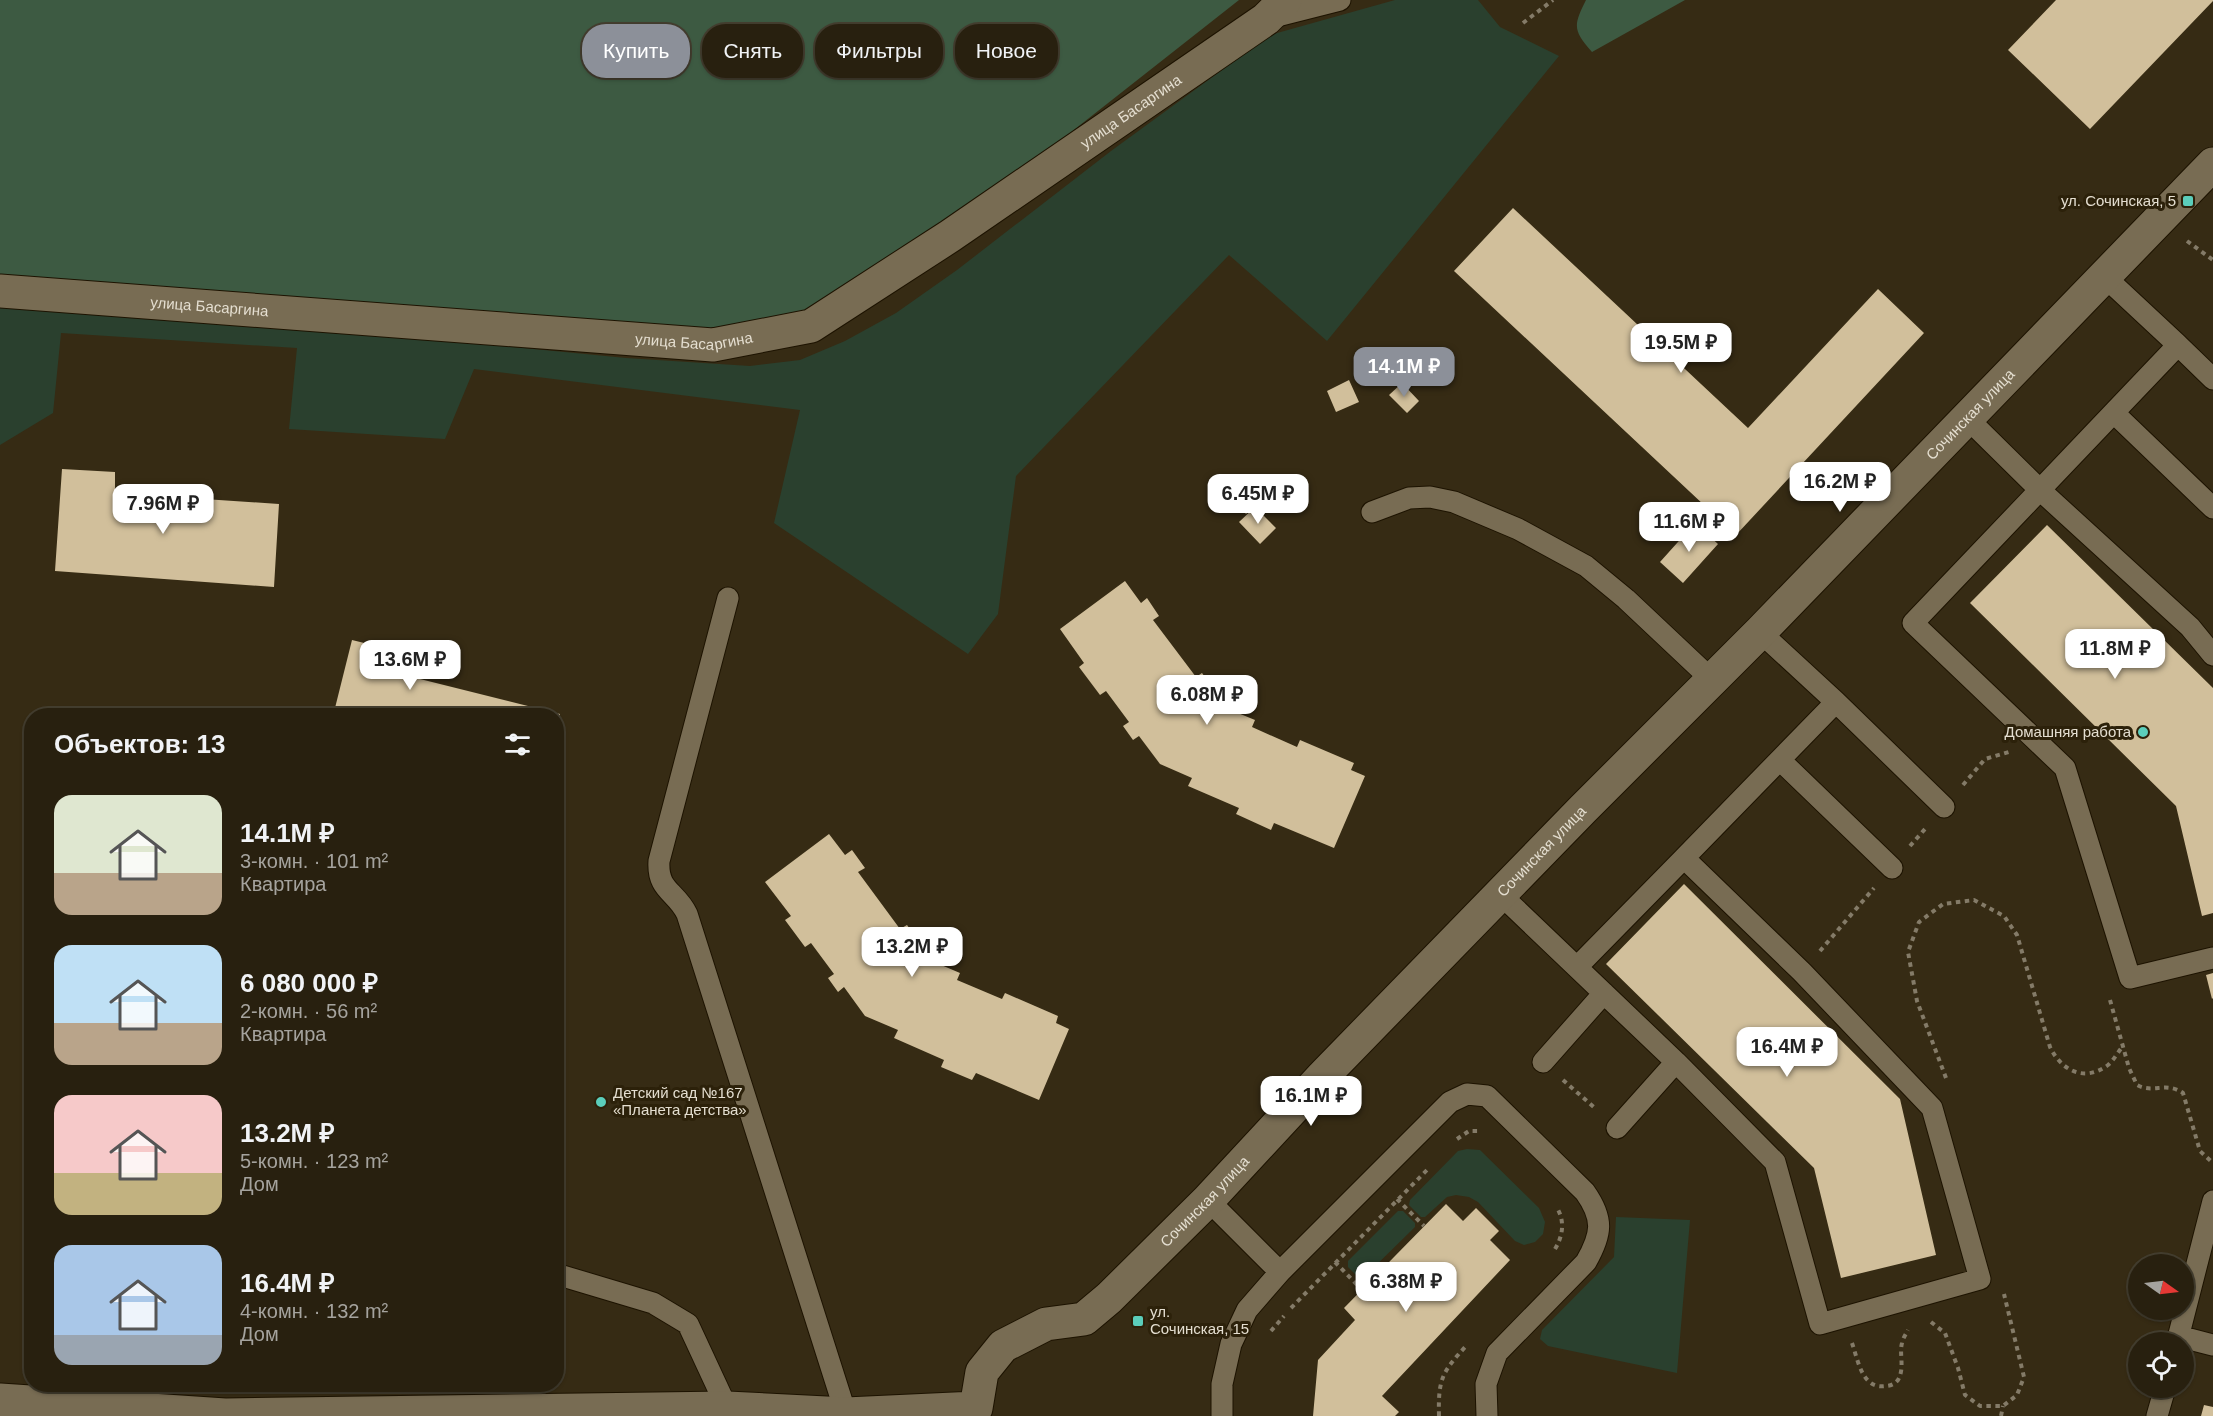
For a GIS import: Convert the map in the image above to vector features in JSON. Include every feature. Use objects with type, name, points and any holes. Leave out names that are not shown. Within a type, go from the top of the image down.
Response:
[{"type":"street","name":"улица Басаргина","points":[[0,291],[713,345],[811,326],[950,236],[1276,9]]},
{"type":"street","name":"Сочинская улица","points":[[0,1397],[99,1395],[225,1415],[727,1408],[846,1414],[979,1412],[982,1372],[1003,1346],[1046,1324],[1084,1319],[1109,1298],[1208,1200],[1323,1076],[1760,632],[2213,164]]},
{"type":"lane","points":[[1276,9],[1340,0]]},
{"type":"lane","points":[[2105,277],[2213,379]]},
{"type":"lane","points":[[2178,345],[1913,623],[2065,768],[2130,978],[2213,958]]},
{"type":"lane","points":[[2114,413],[2213,507]]},
{"type":"lane","points":[[1967,418],[2040,490],[2190,627],[2213,656]]},
{"type":"lane","points":[[1372,512],[1409,498],[1430,497],[1454,502],[1518,529],[1586,566],[1626,599],[1712,679]]},
{"type":"lane","points":[[728,598],[658,872],[663,885],[680,901],[687,914],[846,1414]]},
{"type":"lane","points":[[1760,632],[1944,807]]},
{"type":"lane","points":[[1577,967],[1836,702]]},
{"type":"lane","points":[[1780,760],[1892,868]]},
{"type":"lane","points":[[1501,895],[1676,1062],[1775,1162],[1820,1324],[1980,1279],[1932,1108],[1802,972],[1684,858]]},
{"type":"lane","points":[[1542,1062],[1604,993]]},
{"type":"lane","points":[[1617,1128],[1676,1062]]},
{"type":"lane","points":[[1222,1416],[1222,1384],[1231,1344],[1246,1310],[1280,1272],[1450,1102],[1467,1094],[1480,1094],[1487,1096],[1585,1192],[1596,1208],[1599,1223],[1598,1236],[1586,1262],[1497,1353],[1486,1384],[1487,1416]]},
{"type":"lane","points":[[1208,1200],[1280,1272]]},
{"type":"lane","points":[[2179,1332],[2213,1201]]},
{"type":"lane","points":[[564,1276],[653,1303],[688,1324],[727,1408]]},
{"type":"lane","points":[[2194,1342],[2213,1345]]},
{"type":"lane","points":[[2157,1416],[2162,1398]]},
{"type":"path","points":[[1523,22],[1553,0]]},
{"type":"path","points":[[2179,235],[2213,260]]},
{"type":"path","points":[[1802,972],[1985,759],[2018,750]]},
{"type":"path","points":[[2106,989],[2129,1068],[2137,1085],[2151,1089],[2170,1087],[2183,1093],[2200,1151],[2213,1164]]},
{"type":"path","points":[[1542,1062],[1617,1128]]},
{"type":"path","points":[[1457,1140],[1469,1131],[1482,1131]]},
{"type":"path","points":[[1266,1338],[1292,1307],[1432,1165]]},
{"type":"path","points":[[1375,1177],[1424,1226]]},
{"type":"path","points":[[1551,1255],[1559,1242],[1562,1224],[1560,1212],[1552,1200]]},
{"type":"path","points":[[1312,1240],[1362,1290]]},
{"type":"path","points":[[1439,1416],[1438,1391],[1448,1366],[1472,1341]]},
{"type":"path","points":[[2001,1416],[2003,1406]]},
{"type":"green space","points":[[0,0],[1239,0],[915,255],[804,314],[726,336],[0,294]]},
{"type":"green space","points":[[1395,0],[1478,0],[1500,27],[1559,56],[1327,341],[1229,255],[1016,476],[998,614],[968,654],[774,523],[800,410],[474,369],[445,439],[289,429],[297,348],[61,333],[53,413],[0,445],[0,307],[453,341],[626,358],[750,366],[800,360],[845,341],[896,313],[957,270],[1111,151],[1270,35]]},
{"type":"green space","points":[[1586,0],[1685,0],[1592,52],[1581,38],[1577,28],[1577,22]]},
{"type":"green space","points":[[1480,1150],[1539,1208],[1545,1222],[1543,1234],[1535,1242],[1524,1245],[1515,1241],[1478,1202],[1469,1197],[1456,1195],[1447,1197],[1425,1217],[1421,1217],[1409,1205],[1410,1200],[1458,1151]]},
{"type":"green space","points":[[1398,1211],[1403,1211],[1415,1223],[1415,1227],[1363,1278],[1358,1277],[1348,1267],[1348,1261]]},
{"type":"green space","points":[[1616,1217],[1690,1220],[1677,1373],[1548,1346],[1540,1339],[1542,1330],[1614,1257]]},
{"type":"building","points":[[2056,0],[2213,1],[2090,129],[2008,50]]},
{"type":"building","points":[[1513,208],[1748,428],[1878,289],[1924,333],[1736,535],[1454,271]]},
{"type":"building","points":[[1349,380],[1359,402],[1336,412],[1327,391]]},
{"type":"building","points":[[1402,383],[1419,401],[1407,413],[1389,395]]},
{"type":"building","points":[[62,469],[115,472],[115,493],[279,504],[274,587],[55,571]]},
{"type":"building","points":[[1258,481],[1268,492],[1246,514],[1235,502]]},
{"type":"building","points":[[1255,507],[1276,528],[1260,544],[1239,522]]},
{"type":"building","points":[[1695,523],[1718,544],[1683,583],[1660,562]]},
{"type":"building","points":[[2047,525],[2213,688],[2213,913],[2202,916],[2176,806],[1970,603]]},
{"type":"building","points":[[1125,581],[1141,603],[1147,598],[1159,616],[1153,620],[1196,677],[1202,673],[1213,688],[1207,693],[1216,704],[1255,720],[1252,727],[1297,747],[1300,740],[1354,763],[1351,770],[1365,776],[1334,848],[1274,823],[1271,830],[1236,814],[1239,808],[1188,786],[1192,778],[1160,764],[1139,736],[1133,740],[1123,726],[1129,722],[1106,691],[1100,695],[1079,667],[1084,663],[1060,629]]},
{"type":"building","points":[[352,640],[405,653],[400,674],[536,708],[335,708]]},
{"type":"building","points":[[829,834],[845,855],[852,850],[865,868],[858,872],[900,929],[907,925],[918,940],[912,945],[920,956],[960,973],[957,980],[1002,999],[1005,993],[1058,1016],[1056,1023],[1069,1029],[1039,1100],[976,1073],[972,1080],[941,1067],[944,1060],[894,1038],[898,1030],[865,1016],[844,987],[838,992],[828,978],[834,974],[811,943],[805,947],[785,920],[791,916],[765,882]]},
{"type":"building","points":[[1684,884],[1900,1099],[1936,1255],[1841,1278],[1814,1168],[1606,964]]},
{"type":"building","points":[[2213,973],[2213,998],[2212,999],[2206,975]]},
{"type":"building","points":[[1446,1204],[1463,1221],[1476,1208],[1499,1231],[1490,1240],[1510,1260],[1382,1396],[1399,1412],[1395,1416],[1313,1416],[1318,1360],[1355,1320],[1344,1308]]},
{"type":"building","points":[[2204,1405],[2213,1407],[2213,1416],[2201,1416]]},
{"type":"place","name":"ул. Сочинская, 5","points":[[2188,201]]},
{"type":"place","name":"Домашняя работа","points":[[2143,732]]},
{"type":"place","name":"Детский сад №167 «Планета детства»","points":[[601,1102]]},
{"type":"place","name":"ул. Сочинская, 15","points":[[1138,1321]]}]
